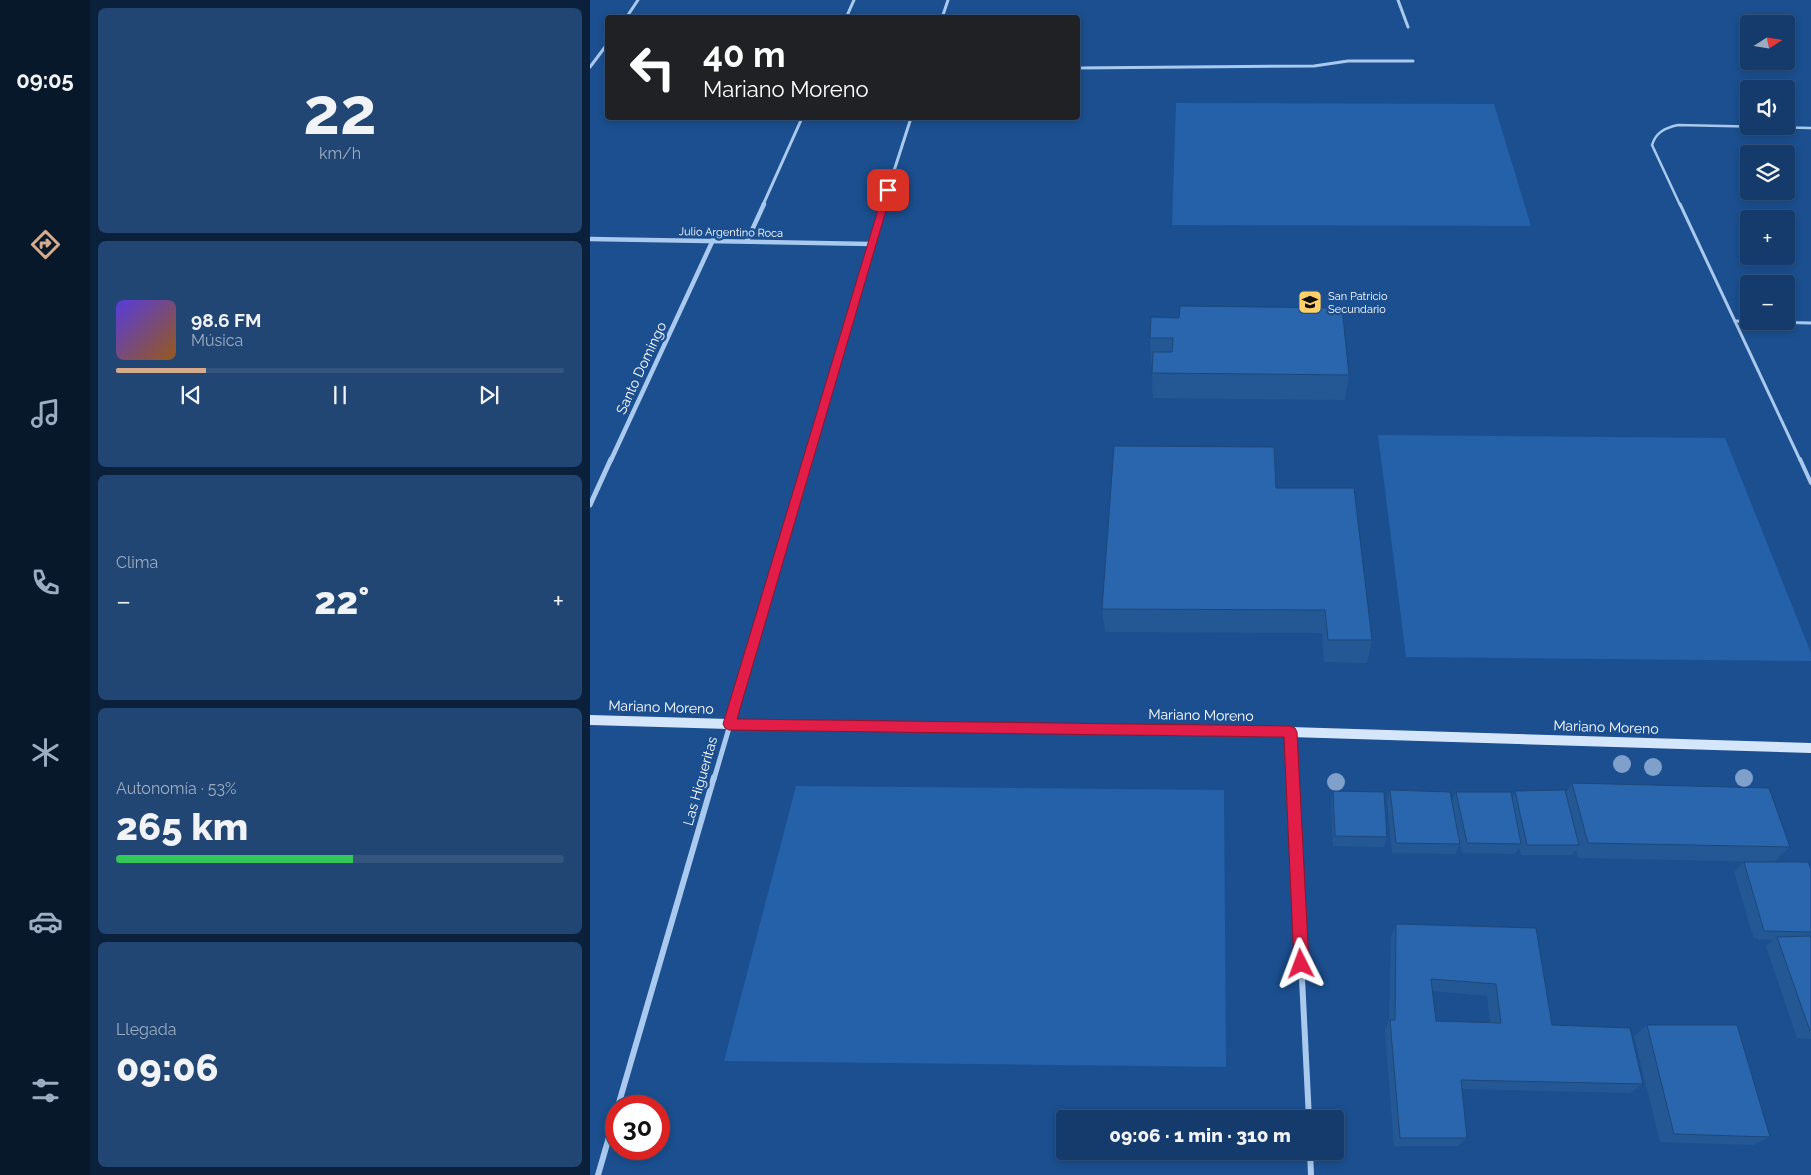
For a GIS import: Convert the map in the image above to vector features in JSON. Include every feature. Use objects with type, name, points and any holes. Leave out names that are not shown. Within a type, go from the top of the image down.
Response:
[{"type":"street","points":[[628,15],[638,0]]},
{"type":"street","points":[[847,15],[854,0]]},
{"type":"street","points":[[943,15],[948,0]]},
{"type":"street","points":[[1398,0],[1408,27]]},
{"type":"street","points":[[590,67],[605,47]]},
{"type":"street","points":[[1080,68],[1314,66],[1348,61],[1413,61]]},
{"type":"street","points":[[747,241],[801,120]]},
{"type":"street","name":"Las Higueritas","points":[[621,1095],[871,244],[910,120]]},
{"type":"street","name":"Julio Argentino Roca","points":[[590,239],[871,244]]},
{"type":"street","name":"Santo Domingo","points":[[590,505],[713,240]]},
{"type":"street","name":"Mariano Moreno","points":[[590,720],[729,724],[1290,732],[1811,748]]},
{"type":"street","points":[[1290,732],[1309,1110]]},
{"type":"street","points":[[598,1175],[605,1151]]},
{"type":"street","points":[[1311,1160],[1312,1175]]},
{"type":"lane","points":[[1811,128],[1678,124],[1663,128],[1654,135],[1652,145],[1655,156],[1811,483]]},
{"type":"lane","points":[[1735,321],[1811,323]]},
{"type":"shaded area","points":[[1176,103],[1494,104],[1531,226],[1172,225]]},
{"type":"shaded area","points":[[1378,435],[1725,438],[1811,653],[1811,661],[1406,657]]},
{"type":"shaded area","points":[[796,786],[1224,790],[1226,1067],[724,1061]]},
{"type":"building","points":[[1180,306],[1342,308],[1349,375],[1152,373],[1153,352],[1172,352],[1173,338],[1150,338],[1151,317],[1179,318]]},
{"type":"building","points":[[1114,446],[1274,447],[1276,488],[1354,488],[1372,640],[1328,640],[1325,610],[1102,609]]},
{"type":"building","points":[[1572,783],[1769,788],[1790,847],[1588,843]]},
{"type":"building","points":[[1390,790],[1450,792],[1460,844],[1396,843]]},
{"type":"building","points":[[1565,790],[1579,845],[1527,845],[1515,791]]},
{"type":"building","points":[[1333,791],[1384,792],[1387,837],[1335,836]]},
{"type":"building","points":[[1456,792],[1511,792],[1521,844],[1467,843]]},
{"type":"building","points":[[1744,862],[1808,862],[1811,869],[1811,932],[1764,931]]},
{"type":"building","points":[[1396,924],[1536,928],[1552,1025],[1630,1028],[1643,1084],[1461,1080],[1467,1138],[1400,1138],[1390,1020],[1395,1020]],"holes":[[[1431,979],[1496,984],[1501,1023],[1436,1021]]]},
{"type":"building","points":[[1811,936],[1811,1031],[1810,1031],[1777,937]]},
{"type":"building","points":[[1647,1025],[1737,1025],[1770,1137],[1674,1134]]},
{"type":"place","name":"San Patricio Secundario","points":[[1310,302]]},
{"type":"route","points":[[888,190],[729,724],[1290,732],[1301,964]]}]
